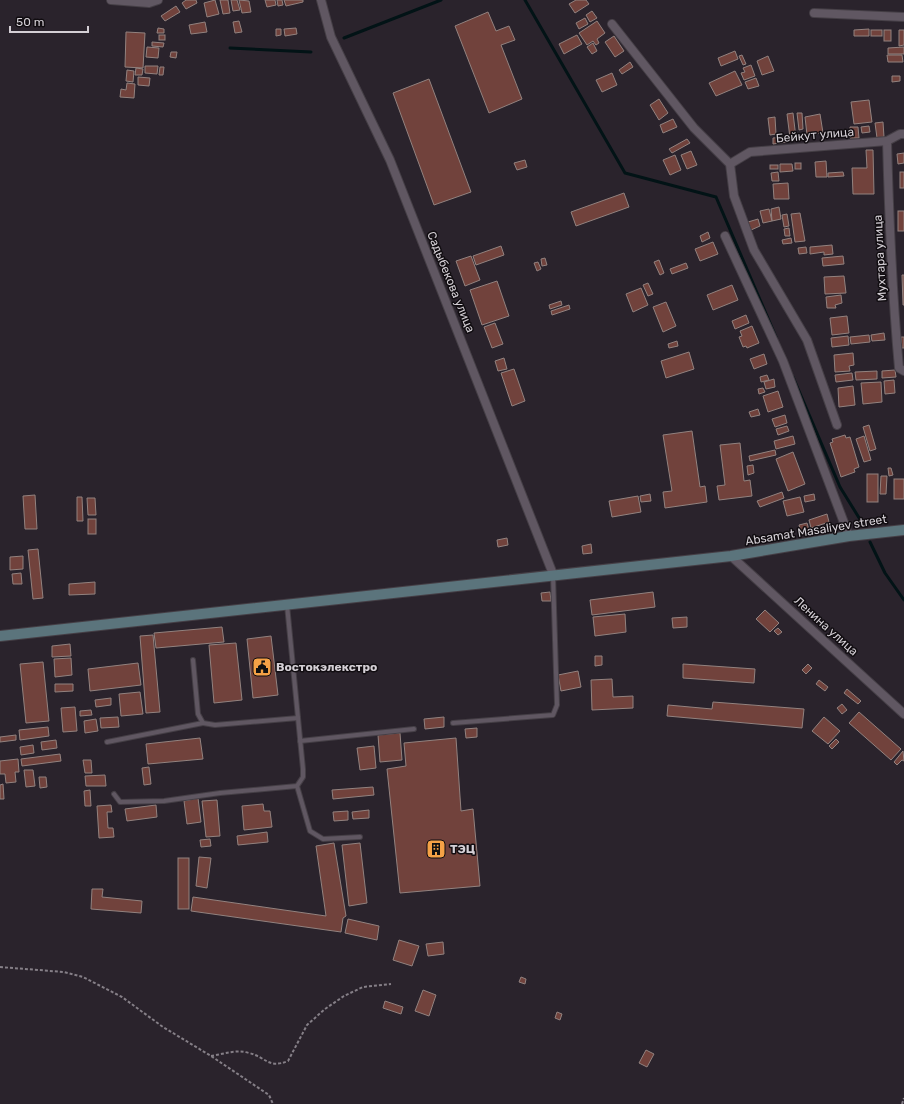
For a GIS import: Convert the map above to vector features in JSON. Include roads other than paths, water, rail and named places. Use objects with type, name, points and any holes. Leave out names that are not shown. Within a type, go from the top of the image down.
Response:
[{"type":"street","points":[[112,0],[149,3],[158,0]]},
{"type":"street","name":"Садыбекова улица","points":[[321,0],[331,37],[390,160],[553,574]]},
{"type":"street","points":[[814,14],[904,17]]},
{"type":"street","points":[[612,24],[694,128],[730,164],[734,196],[754,250],[807,340],[837,425]]},
{"type":"street","name":"Бейкут улица","points":[[730,164],[750,152],[887,141],[900,134],[904,134]]},
{"type":"street","name":"Мухтара улица","points":[[887,141],[895,329],[899,368],[904,371]]},
{"type":"street","points":[[725,236],[783,361],[849,536]]},
{"type":"street","name":"Absamat Masaliyev street","points":[[0,636],[553,574],[731,556],[849,536],[904,530]]},
{"type":"street","name":"Ленина улица","points":[[731,556],[904,714]]},
{"type":"lane","points":[[453,723],[553,715],[557,705],[553,574]]},
{"type":"lane","points":[[287,604],[303,777],[297,786],[310,831],[324,839],[335,837],[360,838]]},
{"type":"lane","points":[[193,660],[198,714],[203,723]]},
{"type":"lane","points":[[107,742],[203,723],[215,725],[298,718]]},
{"type":"lane","points":[[300,741],[414,729]]},
{"type":"lane","points":[[114,794],[120,802],[164,801],[297,786]]},
{"type":"waterway","points":[[344,38],[441,0]]},
{"type":"waterway","points":[[525,0],[625,173],[716,197],[776,337]]},
{"type":"waterway","points":[[230,48],[311,52]]},
{"type":"waterway","points":[[793,377],[840,487],[861,521]]},
{"type":"waterway","points":[[870,542],[885,573],[904,600]]},
{"type":"place","name":"Востокэлекстро","points":[[262,667]]},
{"type":"place","name":"ТЭЦ","points":[[436,849]]}]
